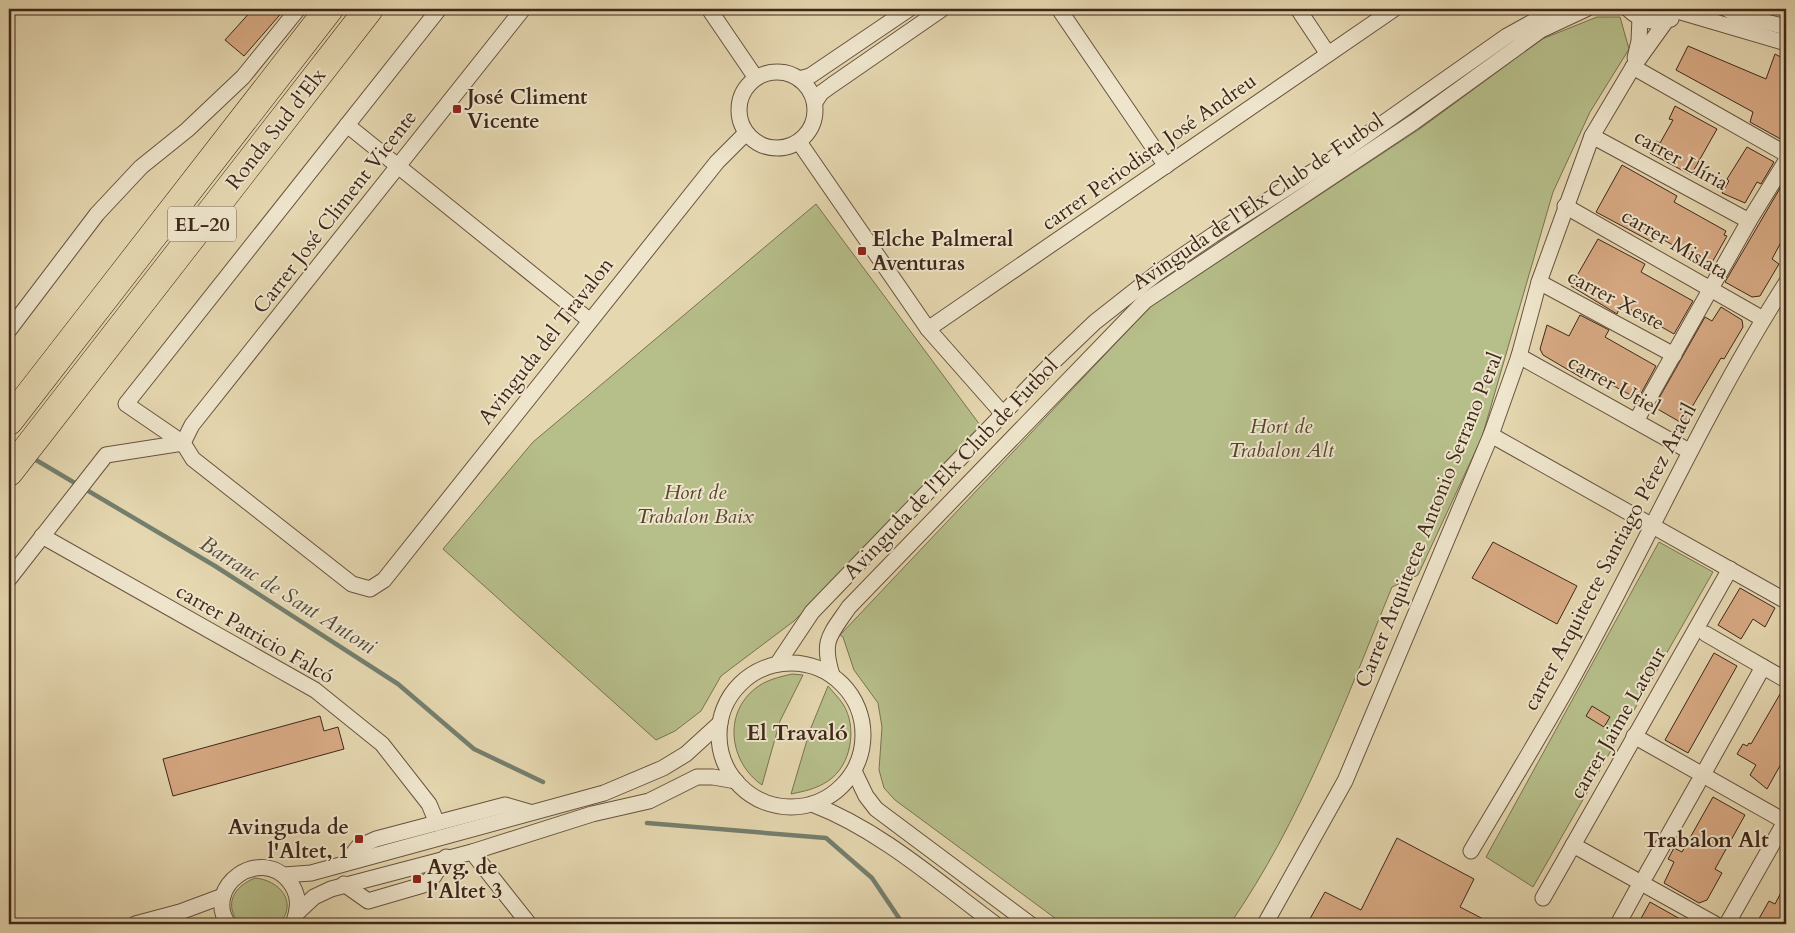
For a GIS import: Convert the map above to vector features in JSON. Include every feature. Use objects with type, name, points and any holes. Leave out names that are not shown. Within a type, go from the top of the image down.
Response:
[{"type":"highway","name":"Ronda Sud d'Elx","points":[[9,421],[329,9]]},
{"type":"highway","name":"Ronda Sud d'Elx","points":[[9,472],[369,9]]},
{"type":"street","points":[[9,330],[97,214],[141,167],[187,130],[243,77],[298,9]]},
{"type":"street","points":[[183,443],[126,404],[439,9]]},
{"type":"street","name":"Carrer José Climent Vicente","points":[[183,443],[192,425],[523,9]]},
{"type":"street","points":[[709,9],[756,78]]},
{"type":"street","points":[[799,79],[810,76],[910,9]]},
{"type":"street","points":[[815,102],[821,93],[942,9]]},
{"type":"street","points":[[1059,9],[1166,166]]},
{"type":"street","points":[[1298,9],[1328,54]]},
{"type":"street","name":"carrer Periodista José Andreu","points":[[928,329],[1394,9]]},
{"type":"street","name":"Avinguda de l'Elx Club de Futbol","points":[[778,664],[812,612],[1003,414],[1096,322],[1156,274],[1328,162],[1507,36],[1556,9]]},
{"type":"street","name":"Avinguda de l'Elx Club de Futbol","points":[[832,674],[826,656],[828,638],[849,607],[1145,301],[1414,122],[1542,30],[1586,9]]},
{"type":"street","points":[[1628,9],[1640,18],[1653,22],[1666,20],[1682,10],[1786,43]]},
{"type":"street","points":[[1727,9],[1735,14],[1786,27]]},
{"type":"street","name":"Carrer Arquitecte Antonio Serrano Peral","points":[[1633,67],[1639,41],[1640,18]]},
{"type":"street","name":"Carrer Arquitecte Antonio Serrano Peral","points":[[1264,924],[1345,782],[1491,435],[1519,356],[1539,282],[1592,136],[1633,67],[1666,20]]},
{"type":"street","points":[[1633,67],[1786,154]]},
{"type":"street","points":[[780,72],[799,79],[811,91],[815,102],[816,115],[812,127],[799,142],[787,148],[775,149],[758,144],[746,133],[739,118],[739,104],[745,89],[756,78],[769,73],[780,72]]},
{"type":"street","points":[[347,125],[588,320]]},
{"type":"street","name":"Avinguda del Travalon","points":[[183,443],[193,459],[352,584],[370,589],[384,580],[588,320],[716,162],[746,133]]},
{"type":"street","name":"carrer Llíria","points":[[1592,136],[1750,221]]},
{"type":"street","points":[[799,142],[928,329],[1003,414]]},
{"type":"street","points":[[1636,422],[1710,289],[1786,161]]},
{"type":"street","name":"carrer Mislata","points":[[1565,206],[1763,319]]},
{"type":"street","name":"carrer Xeste","points":[[1539,282],[1674,355]]},
{"type":"street","name":"carrer Arquitecte Santiago Pérez Aracil","points":[[1471,851],[1567,688],[1653,526],[1689,451],[1763,319],[1786,283]]},
{"type":"street","name":"carrer Utiel","points":[[1519,356],[1689,451]]},
{"type":"street","points":[[1491,435],[1786,601]]},
{"type":"street","points":[[9,580],[106,456],[183,443]]},
{"type":"street","name":"carrer Patricio Falcó","points":[[42,536],[315,690],[382,744],[429,804],[437,823]]},
{"type":"street","name":"carrer Jaime Latour","points":[[1542,898],[1730,569]]},
{"type":"street","points":[[1706,634],[1786,680]]},
{"type":"street","points":[[801,663],[832,674],[842,683],[858,704],[864,730],[861,753],[854,771],[848,780],[825,799],[812,804],[777,806],[750,794],[736,782],[722,755],[719,740],[720,723],[732,692],[755,672],[778,664],[801,663]]},
{"type":"street","points":[[1706,768],[1763,667]]},
{"type":"street","points":[[228,924],[223,913],[223,896],[232,879],[248,869],[265,867],[284,875],[311,873],[604,793],[663,768],[686,754],[720,723]]},
{"type":"street","points":[[1634,736],[1786,821],[1727,924]]},
{"type":"street","points":[[854,771],[866,796],[876,809],[1030,924]]},
{"type":"street","points":[[295,918],[314,897],[344,884],[472,852],[592,814],[649,801],[697,777],[713,777],[736,782]]},
{"type":"street","points":[[1646,875],[1698,783]]},
{"type":"street","points":[[812,804],[842,816],[880,839],[995,924]]},
{"type":"street","points":[[346,863],[358,847],[376,839],[505,805],[529,812]]},
{"type":"street","points":[[1573,845],[1715,924]]},
{"type":"street","points":[[472,852],[529,924]]},
{"type":"street","points":[[344,884],[368,901],[423,885],[434,876],[446,857]]},
{"type":"street","points":[[284,875],[297,894],[295,918]]},
{"type":"street","points":[[1618,924],[1636,891]]},
{"type":"street","points":[[136,924],[180,912],[223,896]]},
{"type":"green space","name":"Hort de Trabalon Alt","points":[[1597,17],[1620,17],[1629,49],[1590,112],[1553,192],[1482,437],[1418,575],[1392,587],[1320,760],[1279,844],[1255,885],[1230,924],[1063,924],[895,800],[884,788],[879,770],[882,727],[878,703],[854,670],[843,637],[840,635],[1151,306],[1421,128],[1542,39]]},
{"type":"green space","name":"Hort de Trabalon Baix","points":[[816,204],[983,429],[794,621],[721,676],[701,711],[675,731],[656,740],[443,549],[533,442]]},
{"type":"green space","points":[[1659,542],[1713,572],[1533,887],[1486,857]]},
{"type":"green space","points":[[792,674],[803,675],[780,721],[762,785],[751,776],[737,751],[734,738],[738,711],[745,699],[760,685]]},
{"type":"green space","points":[[828,686],[848,714],[851,735],[847,756],[836,774],[824,784],[791,794],[810,730]]},
{"type":"green space","points":[[255,878],[272,883],[284,894],[287,900],[287,908],[285,916],[279,924],[239,924],[234,917],[232,903],[236,891]]},
{"type":"building","points":[[253,9],[285,9],[244,56],[225,40]]},
{"type":"building","points":[[1688,46],[1766,79],[1775,54],[1786,60],[1786,142],[1750,122],[1753,112],[1676,70]]},
{"type":"building","points":[[1675,106],[1717,129],[1691,175],[1650,153],[1656,141],[1660,143],[1673,120],[1669,119]]},
{"type":"building","points":[[1747,147],[1774,162],[1761,184],[1757,182],[1745,203],[1722,193],[1729,181],[1727,179]]},
{"type":"building","points":[[1622,165],[1677,196],[1674,202],[1726,231],[1724,235],[1727,236],[1710,266],[1655,235],[1652,242],[1596,212]]},
{"type":"building","points":[[1786,178],[1786,233],[1772,259],[1779,264],[1760,296],[1752,297],[1725,282]]},
{"type":"building","points":[[1598,239],[1645,264],[1641,272],[1693,301],[1674,334],[1621,304],[1617,314],[1571,286]]},
{"type":"building","points":[[1721,307],[1742,320],[1743,327],[1724,359],[1721,358],[1689,412],[1694,414],[1687,426],[1654,407],[1705,317],[1712,321]]},
{"type":"building","points":[[1580,315],[1609,330],[1605,337],[1656,366],[1638,399],[1586,371],[1582,378],[1543,355],[1540,349],[1547,325],[1569,336]]},
{"type":"building","points":[[1493,542],[1577,586],[1557,624],[1472,578]]},
{"type":"building","points":[[1740,588],[1775,608],[1765,627],[1753,619],[1741,639],[1718,625]]},
{"type":"building","points":[[1714,653],[1737,666],[1688,753],[1665,740]]},
{"type":"building","points":[[1783,689],[1786,689],[1786,755],[1767,789],[1750,775],[1756,765],[1737,754],[1743,744],[1747,746],[1749,743],[1751,744]]},
{"type":"building","points":[[1592,706],[1610,717],[1604,727],[1586,716]]},
{"type":"building","points":[[320,716],[324,731],[338,727],[344,749],[173,796],[163,759]]},
{"type":"building","points":[[1713,797],[1745,815],[1715,869],[1722,873],[1707,900],[1699,903],[1664,883],[1674,862],[1668,859],[1674,848],[1682,852]]},
{"type":"building","points":[[1397,838],[1474,879],[1460,907],[1493,924],[1307,924],[1325,892],[1361,910]]},
{"type":"building","points":[[1786,883],[1786,924],[1756,924],[1769,901],[1775,904]]},
{"type":"building","points":[[1650,902],[1689,924],[1638,924]]},
{"type":"waterway","name":"Barranc de Sant Antoni","points":[[31,457],[215,566],[398,684],[474,749],[543,782]]},
{"type":"waterway","name":"Barranc de Sant Antoni","points":[[647,823],[826,838],[872,878],[903,924]]},
{"type":"place","name":"José Climent Vicente","points":[[457,109]]},
{"type":"place","name":"Elche Palmeral Aventuras","points":[[862,251]]},
{"type":"place","name":"Avinguda de l'Altet, 1","points":[[359,839]]},
{"type":"place","name":"Avg. de l'Altet 3","points":[[417,879]]},
{"type":"district","name":"El Travaló","points":[[797,733]]},
{"type":"district","name":"Trabalon Alt","points":[[1706,840]]}]
